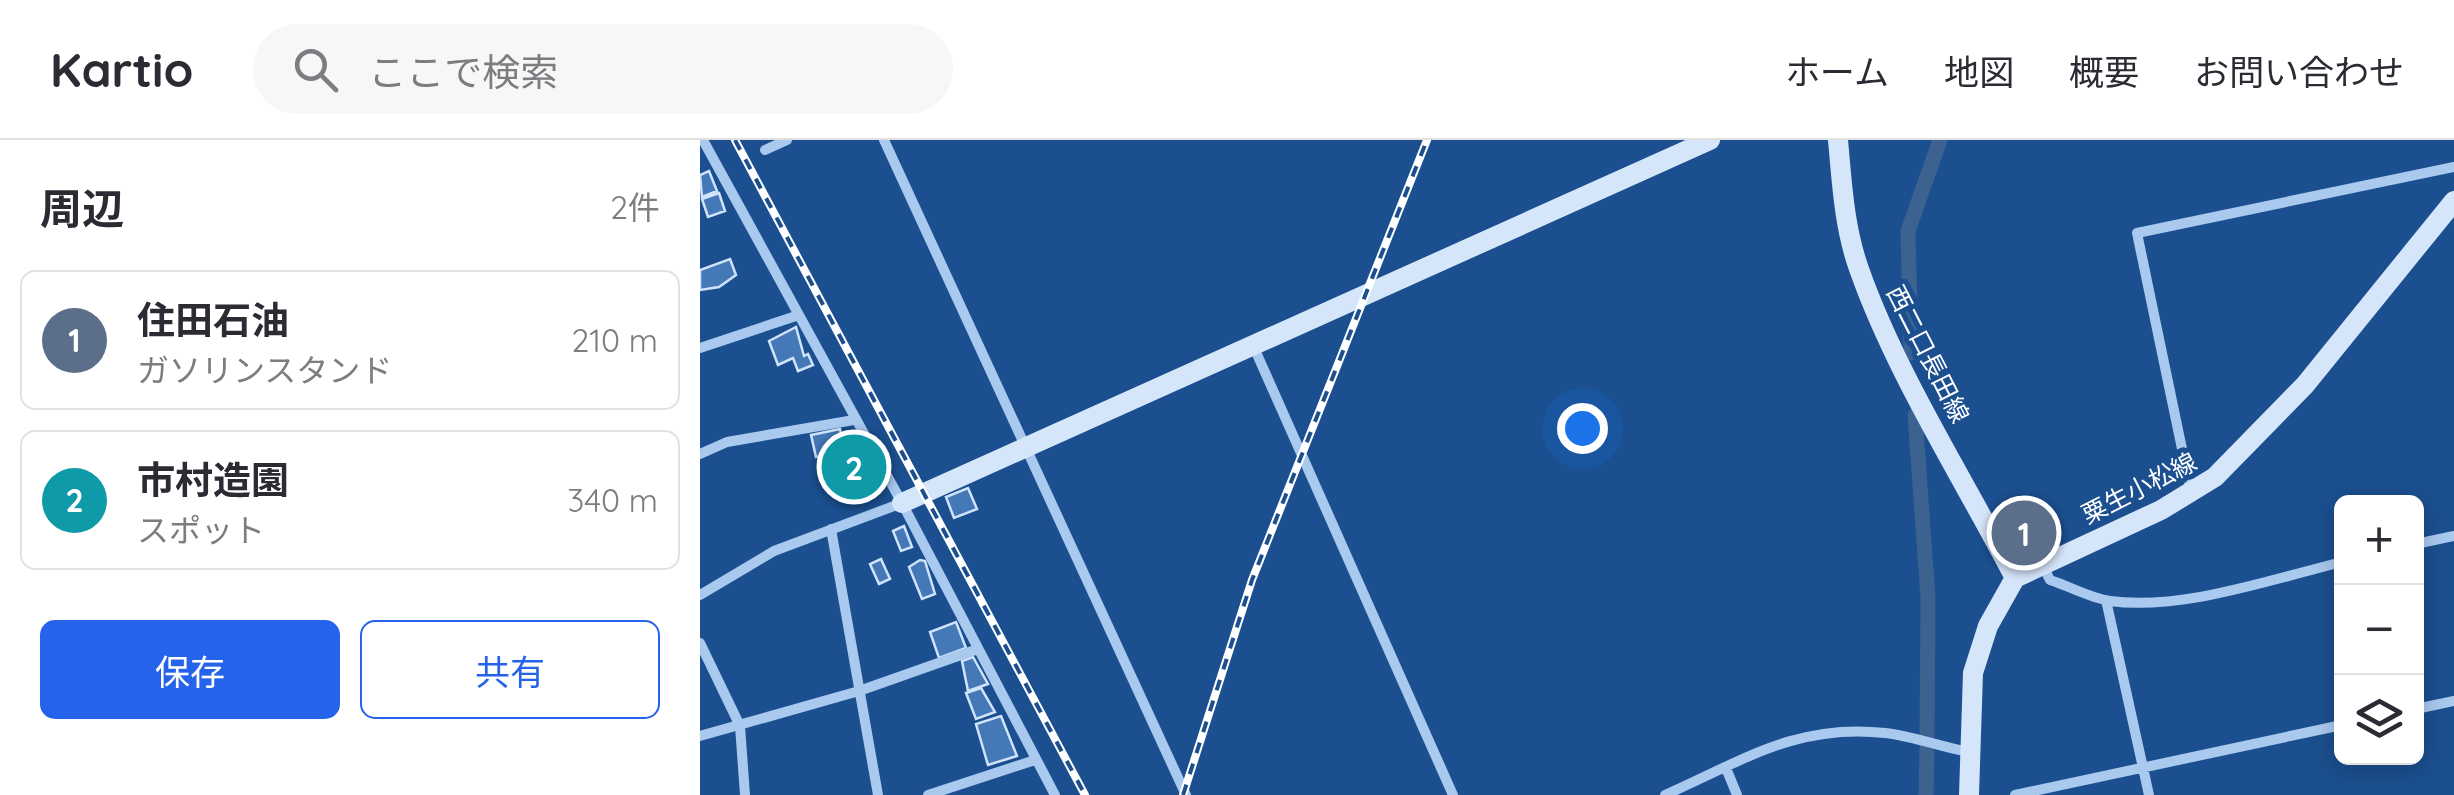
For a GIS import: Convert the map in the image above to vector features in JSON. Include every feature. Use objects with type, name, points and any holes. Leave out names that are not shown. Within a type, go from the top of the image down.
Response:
[{"type":"main road","points":[[902,503],[1710,140]]},
{"type":"main road","name":"西二口長田線","points":[[1838,140],[1844,213],[1858,268],[1880,320],[2015,578]]},
{"type":"main road","name":"粟生小松線","points":[[2015,578],[2215,478],[2278,416],[2453,210]]},
{"type":"main road","points":[[1969,795],[1978,650],[2015,578]]},
{"type":"street","points":[[703,140],[902,503],[1055,795]]},
{"type":"street","points":[[765,150],[786,140]]},
{"type":"street","points":[[884,140],[1186,795]]},
{"type":"street","points":[[2191,493],[2137,233],[2454,167]]},
{"type":"street","points":[[700,348],[799,315]]},
{"type":"street","points":[[1252,343],[1452,795]]},
{"type":"street","points":[[700,454],[726,442],[854,420]]},
{"type":"street","points":[[700,595],[746,564],[902,503]]},
{"type":"street","points":[[831,529],[878,795]]},
{"type":"street","points":[[2424,542],[2454,536]]},
{"type":"street","points":[[2041,562],[2050,580],[2106,600],[2190,597],[2334,564]]},
{"type":"street","points":[[2106,600],[2149,795]]},
{"type":"street","points":[[700,643],[740,726],[745,795]]},
{"type":"street","points":[[700,736],[858,691],[978,649]]},
{"type":"street","points":[[2424,707],[2454,701]]},
{"type":"street","points":[[2016,795],[2334,727]]},
{"type":"street","points":[[1665,795],[1793,736],[1842,730],[1888,733],[1969,752]]},
{"type":"street","points":[[928,795],[1035,760]]},
{"type":"street","points":[[1726,768],[1737,795]]},
{"type":"building","points":[[709,171],[717,191],[702,197],[700,175]]},
{"type":"building","points":[[719,193],[725,211],[708,217],[702,199]]},
{"type":"building","points":[[730,259],[736,275],[719,287],[700,290],[700,270]]},
{"type":"building","points":[[796,327],[804,356],[808,354],[813,365],[798,371],[793,358],[778,365],[769,341]]},
{"type":"building","points":[[840,429],[844,451],[833,453],[832,446],[825,447],[826,455],[816,457],[811,435]]},
{"type":"building","points":[[861,454],[868,473],[846,480],[839,462]]},
{"type":"building","points":[[968,488],[977,509],[954,518],[946,497]]},
{"type":"building","points":[[904,526],[912,547],[901,551],[893,531]]},
{"type":"building","points":[[881,559],[890,579],[879,584],[870,564]]},
{"type":"building","points":[[925,561],[935,594],[922,599],[909,567]]},
{"type":"building","points":[[956,622],[966,648],[939,658],[930,632]]},
{"type":"building","points":[[973,657],[988,684],[968,691],[962,661]]},
{"type":"building","points":[[981,688],[995,712],[976,719],[966,693]]},
{"type":"building","points":[[1001,716],[1017,756],[988,765],[976,724]]},
{"type":"waterway","points":[[1911,353],[1908,231],[1940,140]]},
{"type":"waterway","points":[[1915,415],[1928,598],[1927,735]]},
{"type":"waterway","points":[[1926,795],[1927,748]]},
{"type":"railway","points":[[735,140],[1085,795]]},
{"type":"railway","points":[[1183,795],[1252,580],[1427,140]]},
{"type":"place","name":"市村造園","points":[[854,467]]},
{"type":"place","name":"住田石油","points":[[2024,533]]}]
